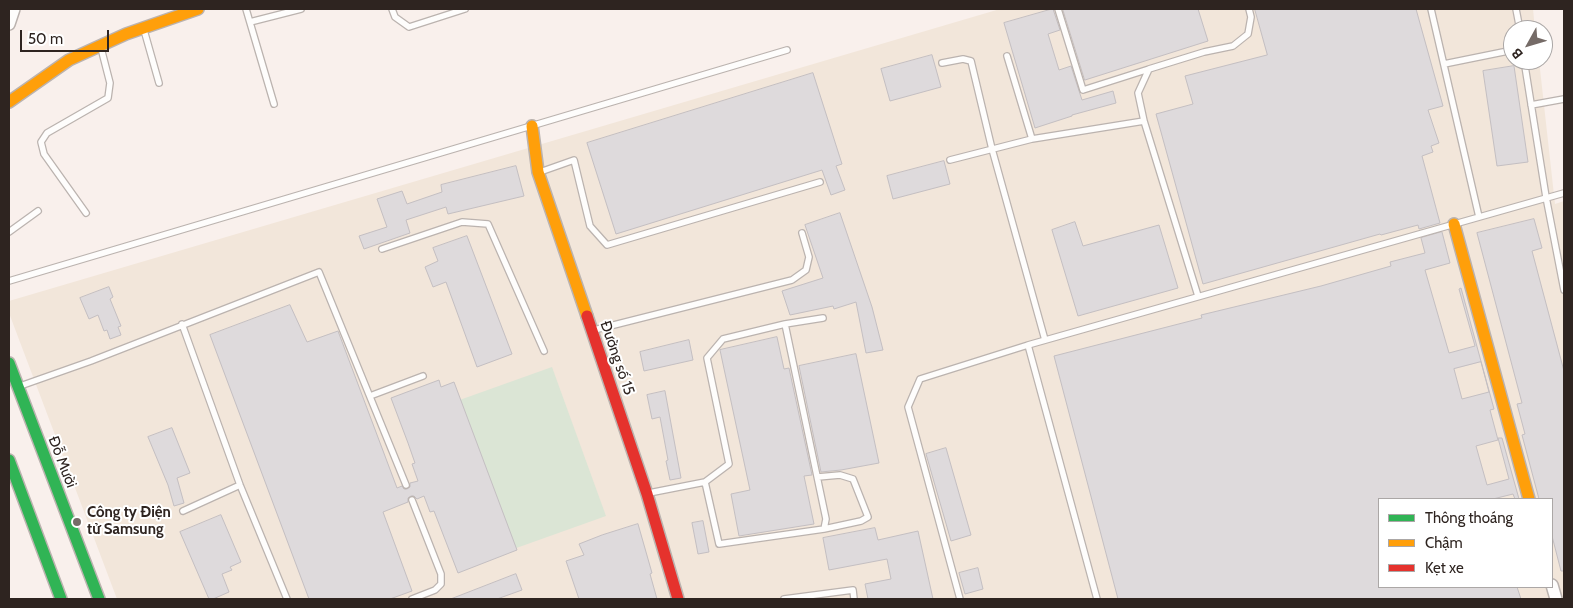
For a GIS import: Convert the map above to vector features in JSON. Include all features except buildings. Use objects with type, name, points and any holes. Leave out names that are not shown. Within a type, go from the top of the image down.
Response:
[{"type":"main road","points":[[9,102],[69,60],[126,34],[198,9]]},
{"type":"main road","name":"Đường số 15","points":[[532,126],[538,172],[647,494],[678,599]]},
{"type":"main road","points":[[1454,224],[1529,498]]},
{"type":"main road","name":"Đỗ Mười","points":[[9,363],[13,388],[99,599]]},
{"type":"main road","points":[[9,460],[61,599]]},
{"type":"street","points":[[9,24],[14,9]]},
{"type":"lane","points":[[246,9],[274,104]]},
{"type":"lane","points":[[250,22],[301,9]]},
{"type":"lane","points":[[392,9],[395,17],[409,27],[466,9]]},
{"type":"lane","points":[[1058,9],[1083,90],[1204,52],[1233,46],[1248,34],[1251,17],[1249,9]]},
{"type":"lane","points":[[1431,9],[1479,217]]},
{"type":"lane","points":[[144,28],[159,84]]},
{"type":"lane","points":[[86,212],[44,154],[40,142],[47,133],[108,98],[110,83],[100,46]]},
{"type":"lane","points":[[9,281],[787,50]]},
{"type":"lane","points":[[1444,64],[1503,52]]},
{"type":"lane","points":[[1007,56],[1032,139]]},
{"type":"lane","points":[[942,63],[963,59],[971,61],[992,149],[1046,340]]},
{"type":"lane","points":[[1148,69],[1138,93],[1144,121],[1198,296]]},
{"type":"lane","points":[[1526,70],[1546,198],[1564,290]]},
{"type":"lane","points":[[1532,105],[1564,99]]},
{"type":"lane","points":[[950,160],[1032,139],[1144,121]]},
{"type":"lane","points":[[538,172],[574,160],[590,226],[606,245],[820,182]]},
{"type":"lane","points":[[960,599],[908,406],[920,379],[1028,345],[1564,193]]},
{"type":"lane","points":[[9,232],[38,211]]},
{"type":"lane","points":[[382,250],[462,222],[488,224],[544,351]]},
{"type":"lane","points":[[592,331],[792,280],[806,270],[809,257],[802,232]]},
{"type":"lane","points":[[13,388],[91,361],[319,272],[406,485]]},
{"type":"lane","points":[[647,494],[705,482],[729,464],[707,358],[723,339],[785,324],[824,318]]},
{"type":"lane","points":[[182,324],[240,485],[287,599]]},
{"type":"lane","points":[[785,324],[826,519],[824,529]]},
{"type":"lane","points":[[1028,345],[1097,599]]},
{"type":"lane","points":[[370,396],[423,376]]},
{"type":"lane","points":[[705,482],[719,544],[824,529],[861,522],[868,517],[853,479],[840,475],[818,477]]},
{"type":"lane","points":[[183,511],[240,485]]},
{"type":"lane","points":[[412,500],[441,574],[441,584],[435,590],[412,599]]},
{"type":"lane","points":[[784,599],[852,590],[854,599]]},
{"type":"shaded area","points":[[1000,9],[1533,9],[1534,20],[1503,20],[1503,70],[1540,70],[1555,204],[1564,201],[1564,599],[117,599],[9,313],[9,301]]},
{"type":"green space","points":[[552,367],[606,516],[508,551],[454,402]]},
{"type":"traffic: fast","points":[[9,363],[99,599]]},
{"type":"traffic: fast","points":[[9,460],[61,599]]},
{"type":"traffic: slow","points":[[9,102],[69,60],[126,34],[198,9]]},
{"type":"traffic: slow","points":[[532,126],[538,172],[587,316]]},
{"type":"traffic: slow","points":[[1454,224],[1529,498]]},
{"type":"traffic: jam","points":[[587,316],[647,494],[678,599]]},
{"type":"place","name":"Công ty Điện tử Samsung","points":[[77,522]]}]
